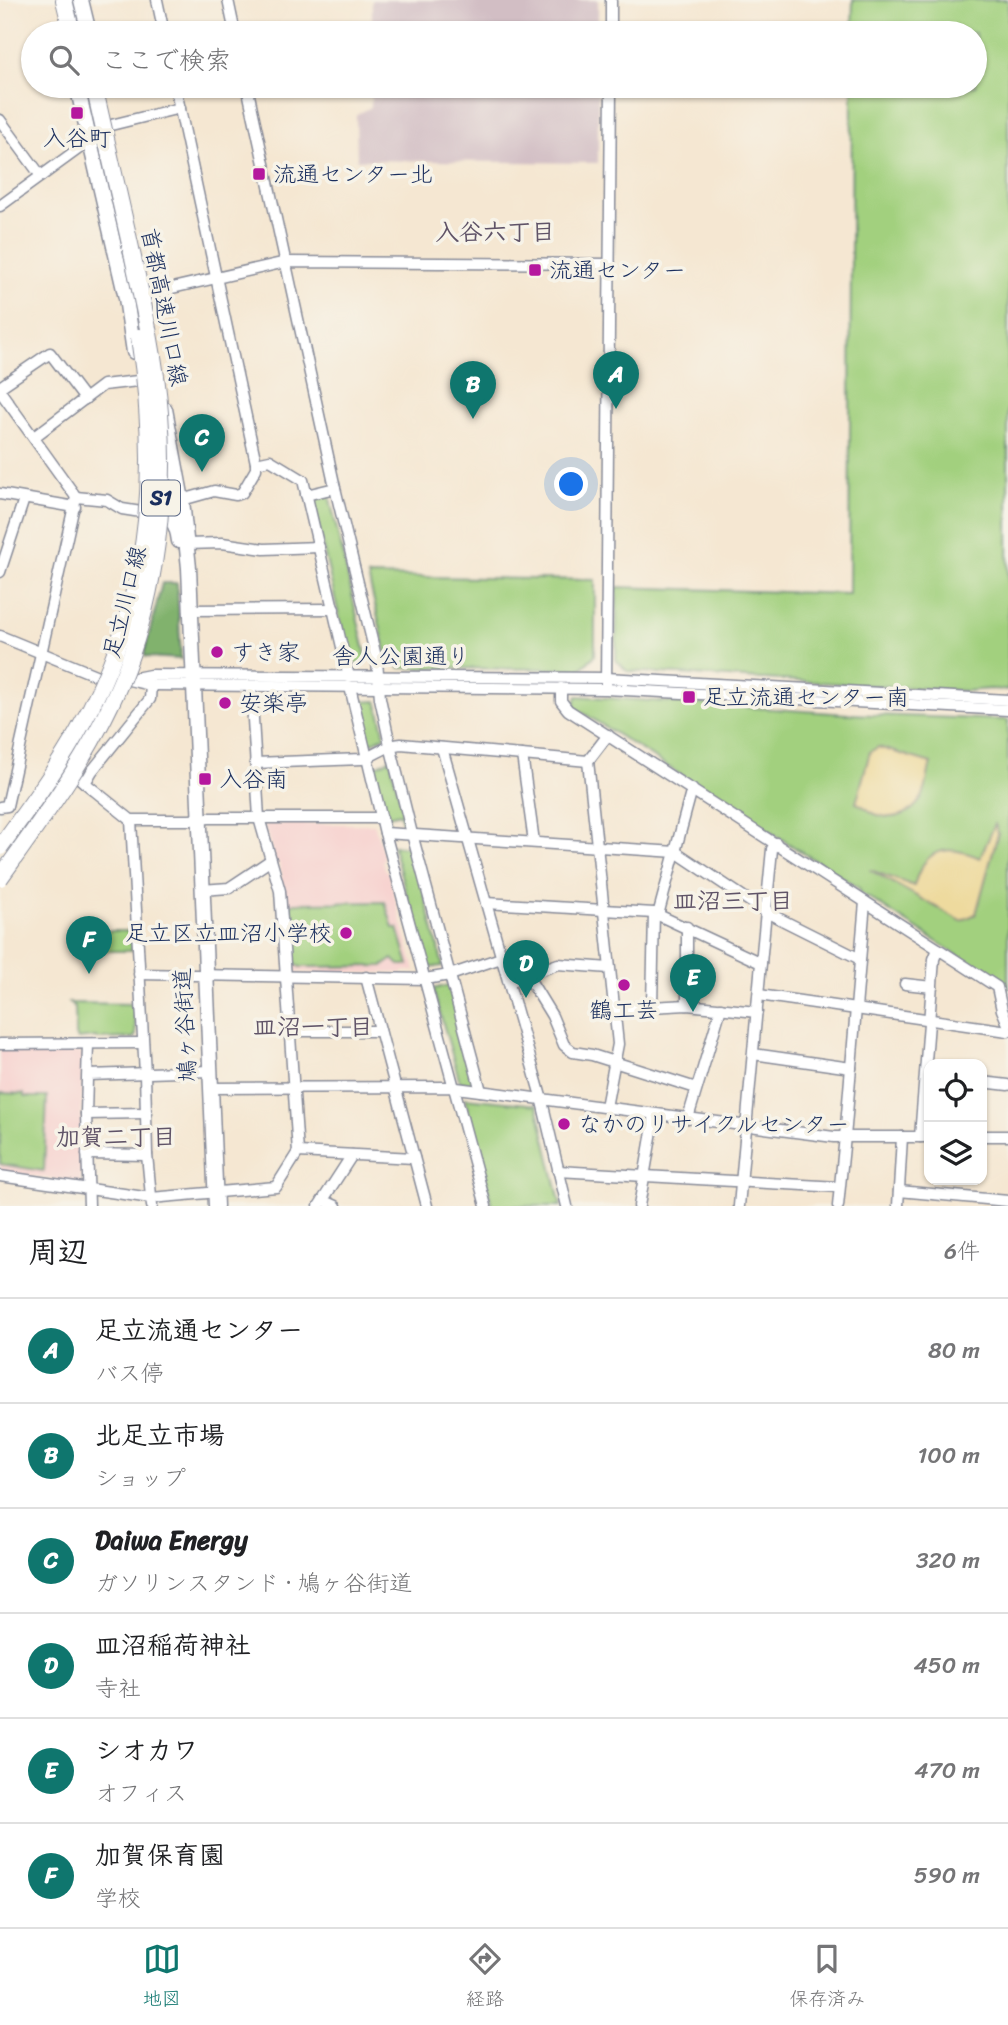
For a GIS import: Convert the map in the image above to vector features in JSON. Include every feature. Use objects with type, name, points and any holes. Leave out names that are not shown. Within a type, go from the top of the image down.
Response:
[{"type":"highway","points":[[64,0],[69,21]]},
{"type":"highway","points":[[74,0],[79,21]]},
{"type":"highway","name":"首都高速川口線","points":[[0,847],[78,732],[113,659],[134,597],[148,510],[149,428],[143,367],[135,316],[87,98]]},
{"type":"highway","name":"首都高速川口線","points":[[0,878],[72,777],[110,705],[136,639],[155,559],[162,466],[155,368],[97,98]]},
{"type":"main road","points":[[58,0],[62,21]]},
{"type":"main road","points":[[81,0],[86,21]]},
{"type":"main road","name":"足立川口線","points":[[0,835],[69,736],[100,677],[128,597],[141,512],[143,423],[126,298],[80,98]]},
{"type":"main road","name":"足立川口線","points":[[0,888],[82,780],[129,680],[152,606],[161,558],[165,516],[165,408],[147,293],[104,98]]},
{"type":"main road","name":"鳩ヶ谷街道","points":[[165,408],[187,544],[216,1199]]},
{"type":"main road","points":[[141,512],[165,516]]},
{"type":"main road","name":"鳩ヶ谷街道","points":[[165,516],[172,520],[177,529],[193,680]]},
{"type":"street","points":[[157,0],[161,21]]},
{"type":"street","points":[[228,0],[232,21]]},
{"type":"street","points":[[611,0],[611,21]]},
{"type":"street","points":[[178,98],[256,463],[256,469],[242,493],[236,495],[214,491],[182,500]]},
{"type":"street","points":[[250,98],[380,682],[380,698],[390,746],[481,1091]]},
{"type":"street","points":[[606,683],[611,98]]},
{"type":"street","points":[[110,125],[180,108]]},
{"type":"street","points":[[0,120],[41,176]]},
{"type":"street","points":[[0,206],[81,147],[90,145]]},
{"type":"street","points":[[126,298],[286,262],[610,264]]},
{"type":"street","points":[[0,807],[7,806],[76,502],[0,389],[50,354],[85,398]]},
{"type":"street","points":[[34,438],[103,385],[138,381]]},
{"type":"street","points":[[256,463],[270,460],[303,480],[382,818],[486,1206]]},
{"type":"street","points":[[306,495],[335,488]]},
{"type":"street","points":[[0,494],[24,499],[76,502],[107,500],[122,509],[141,512]]},
{"type":"street","points":[[0,572],[24,499]]},
{"type":"street","points":[[187,544],[222,543],[264,549],[319,547]]},
{"type":"street","points":[[191,610],[334,609]]},
{"type":"street","points":[[0,636],[100,677],[129,680]]},
{"type":"street","name":"舎人公園通り","points":[[129,680],[150,674],[251,686],[349,682]]},
{"type":"street","name":"舎人公園通り","points":[[129,680],[151,685],[193,680],[606,683],[1008,699]]},
{"type":"street","name":"舎人公園通り","points":[[380,682],[561,688],[606,683],[1008,710]]},
{"type":"street","points":[[151,685],[150,699],[82,780],[131,820],[382,818]]},
{"type":"street","points":[[0,1175],[88,1188],[151,1202],[216,1199],[276,1187],[298,1152],[280,891],[259,818],[251,686]]},
{"type":"street","points":[[561,688],[563,706],[997,987],[1008,1024]]},
{"type":"street","points":[[606,1107],[618,1044],[588,761],[608,735]]},
{"type":"street","points":[[255,763],[367,758],[390,746],[401,744],[588,761]]},
{"type":"street","points":[[442,748],[509,982],[567,1206]]},
{"type":"street","points":[[522,755],[534,842]]},
{"type":"street","points":[[652,1006],[656,914],[692,789]]},
{"type":"street","points":[[131,820],[151,1202]]},
{"type":"street","points":[[386,833],[676,852],[766,912],[860,959]]},
{"type":"street","points":[[739,1206],[772,849],[776,843]]},
{"type":"street","points":[[202,890],[229,888],[271,860]]},
{"type":"street","points":[[838,1206],[865,902]]},
{"type":"street","points":[[486,903],[656,914],[761,963]]},
{"type":"street","points":[[687,927],[687,1006]]},
{"type":"street","points":[[928,1059],[934,959],[938,949]]},
{"type":"street","points":[[139,974],[425,979],[450,975],[501,958]]},
{"type":"street","points":[[509,982],[558,964],[609,968]]},
{"type":"street","points":[[527,975],[552,1016],[564,1045],[573,1052],[696,1088]]},
{"type":"street","points":[[366,977],[427,1206]]},
{"type":"street","points":[[905,984],[932,987]]},
{"type":"street","points":[[759,995],[1008,1031]]},
{"type":"street","points":[[614,1009],[687,1006],[757,1012]]},
{"type":"street","points":[[688,1118],[720,1007]]},
{"type":"street","points":[[290,1031],[380,1031]]},
{"type":"street","points":[[0,1044],[143,1043]]},
{"type":"street","points":[[88,1044],[86,1114],[89,1206]]},
{"type":"street","points":[[753,1054],[851,1068]]},
{"type":"street","points":[[88,1075],[210,1071]]},
{"type":"street","points":[[987,1083],[1008,1085]]},
{"type":"street","points":[[211,1088],[455,1088],[845,1137],[924,1137]]},
{"type":"street","points":[[86,1114],[147,1113]]},
{"type":"street","points":[[639,1206],[655,1114]]},
{"type":"street","points":[[987,1136],[1008,1136]]},
{"type":"street","points":[[898,1206],[902,1138]]},
{"type":"street","points":[[298,1152],[414,1158]]},
{"type":"street","points":[[88,1154],[148,1155]]},
{"type":"street","points":[[336,1206],[321,1203],[352,1155]]},
{"type":"street","points":[[558,1171],[839,1187]]},
{"type":"street","points":[[899,1191],[1008,1201]]},
{"type":"shaded area","points":[[372,0],[598,0],[598,21],[372,21]]},
{"type":"shaded area","points":[[371,98],[598,98],[598,163],[357,160],[356,115],[371,107]]},
{"type":"shaded area","name":"足立区立皿沼小学校","points":[[374,824],[384,857],[382,861],[385,871],[388,872],[415,971],[293,972],[290,969],[282,875],[279,863],[275,861],[264,825]]},
{"type":"shaded area","points":[[0,1050],[76,1050],[82,1056],[81,1181],[78,1183],[0,1171]]},
{"type":"green space","points":[[853,0],[1008,0],[1008,690],[967,691],[627,671],[616,660],[617,587],[849,594],[852,98],[987,98],[987,21],[852,21]]},
{"type":"green space","points":[[329,495],[367,660],[364,663],[350,663],[312,500]]},
{"type":"green space","points":[[368,576],[595,580],[595,655],[581,669],[400,668],[387,655]]},
{"type":"green space","points":[[162,583],[177,583],[181,659],[146,657],[144,654]]},
{"type":"green space","points":[[577,696],[848,714],[1008,720],[1008,988],[860,892],[860,889],[574,707]]},
{"type":"green space","points":[[377,701],[385,736],[368,745],[358,702]]},
{"type":"green space","points":[[390,759],[407,828],[404,830],[400,813],[388,816],[389,829],[373,768]]},
{"type":"green space","points":[[393,846],[412,847],[443,966],[427,968]]},
{"type":"green space","points":[[385,902],[393,928],[398,928],[409,965],[399,965],[393,959],[383,966],[300,967],[293,962],[289,906],[295,903]]},
{"type":"green space","points":[[92,931],[131,931],[132,951],[92,951]]},
{"type":"green space","points":[[449,985],[475,1083],[460,1082],[433,989]]},
{"type":"green space","points":[[69,1003],[134,1004],[136,1035],[133,1038],[78,1039],[75,1008]]},
{"type":"green space","points":[[0,1093],[47,1097],[44,1171],[0,1164]]},
{"type":"green space","points":[[465,1098],[537,1105],[561,1206],[492,1206]]},
{"type":"sand","points":[[878,747],[931,763],[922,797],[912,809],[898,816],[873,813],[856,803],[870,752]]},
{"type":"sand","points":[[995,824],[998,833],[976,914],[961,921],[870,870],[914,886],[924,863],[938,852],[957,851],[980,858]]},
{"type":"place","name":"入谷町","points":[[77,113]]},
{"type":"place","name":"流通センター北","points":[[259,174]]},
{"type":"place","name":"流通センター","points":[[535,270]]},
{"type":"place","name":"足立流通センター","points":[[616,409]]},
{"type":"place","name":"北足立市場","points":[[473,419]]},
{"type":"place","name":"Daiwa Energy","points":[[202,472]]},
{"type":"place","name":"すき家","points":[[217,652]]},
{"type":"place","name":"足立流通センター南","points":[[689,697]]},
{"type":"place","name":"安楽亭","points":[[225,703]]},
{"type":"place","name":"入谷南","points":[[205,779]]},
{"type":"place","name":"足立区立皿沼小学校","points":[[346,933]]},
{"type":"place","name":"加賀保育園","points":[[89,974]]},
{"type":"place","name":"鶴工芸","points":[[624,985]]},
{"type":"place","name":"皿沼稲荷神社","points":[[526,998]]},
{"type":"place","name":"シオカワ","points":[[693,1012]]},
{"type":"place","name":"なかのリサイクルセンター","points":[[564,1124]]},
{"type":"district","name":"入谷六丁目","points":[[495,232]]},
{"type":"district","name":"皿沼三丁目","points":[[733,901]]},
{"type":"district","name":"皿沼一丁目","points":[[313,1027]]},
{"type":"district","name":"加賀二丁目","points":[[116,1137]]}]
